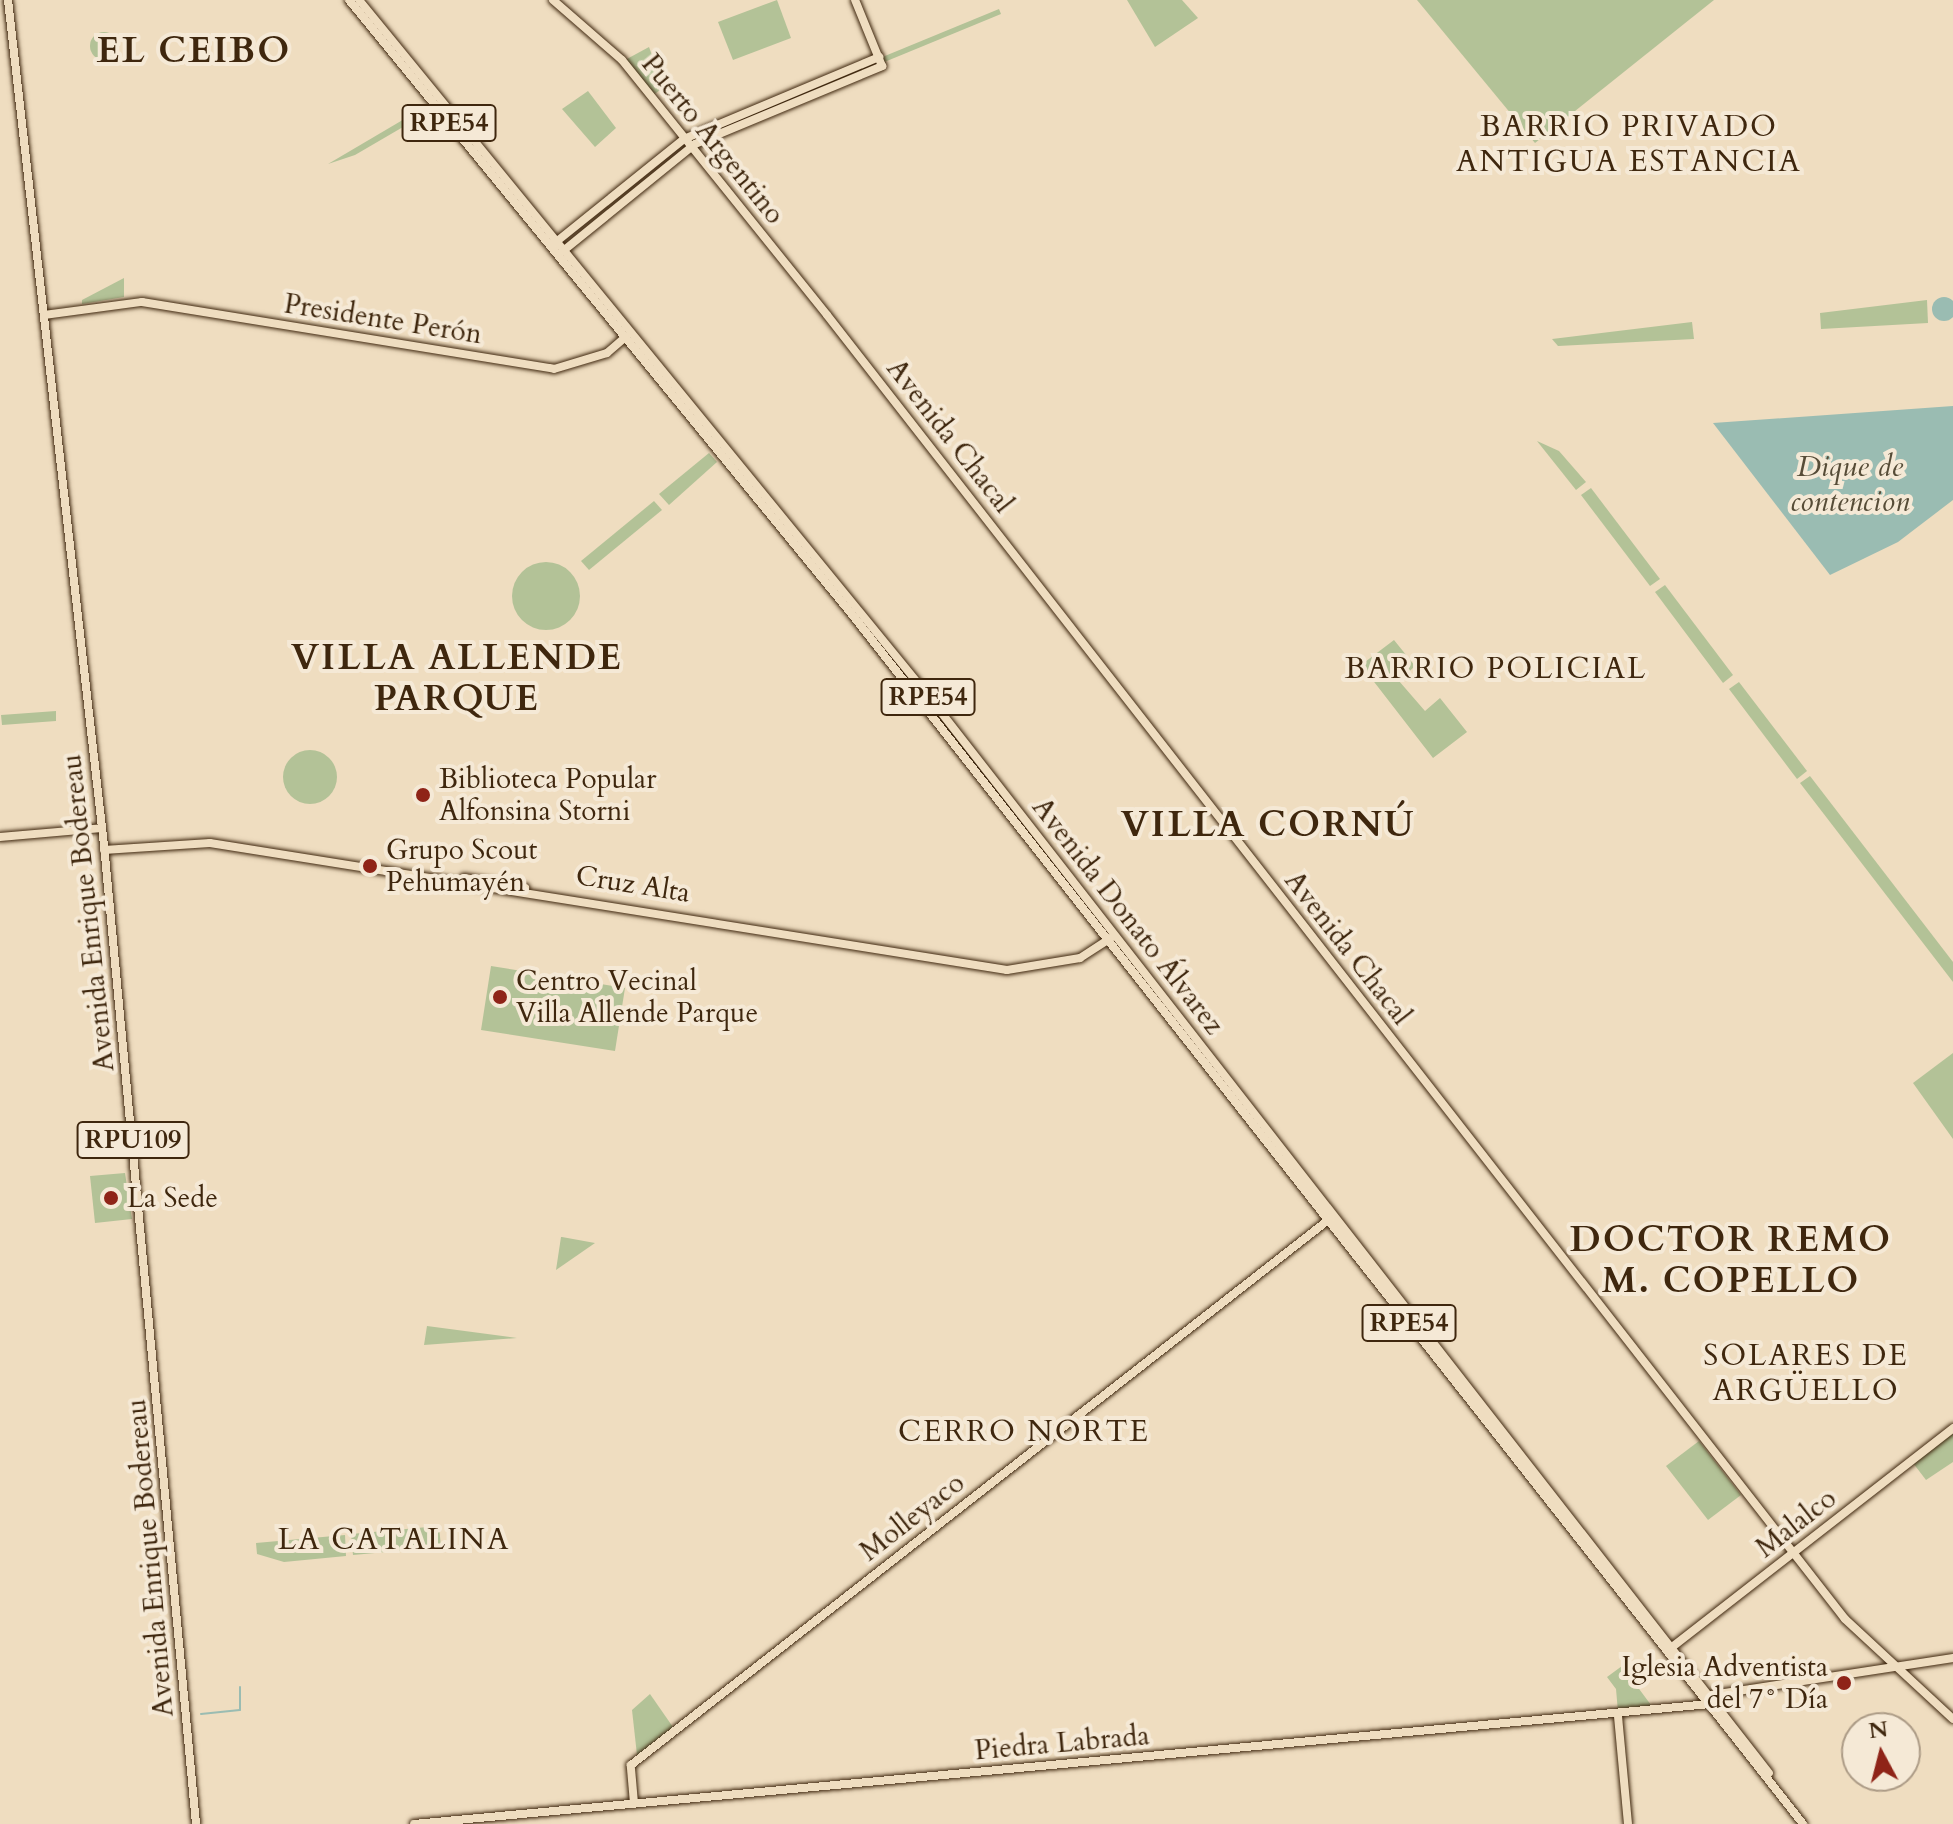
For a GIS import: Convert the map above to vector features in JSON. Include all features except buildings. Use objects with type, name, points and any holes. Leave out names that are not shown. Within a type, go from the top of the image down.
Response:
[{"type":"main road","name":"Avenida Enrique Bodereau","points":[[8,0],[104,847],[196,1824]]},
{"type":"main road","name":"RPE54","points":[[349,0],[557,249]]},
{"type":"main road","name":"RPE54","points":[[359,0],[626,335]]},
{"type":"main road","name":"Puerto Argentino","points":[[553,0],[622,60],[827,315]]},
{"type":"main road","points":[[855,0],[880,61]]},
{"type":"main road","points":[[557,249],[684,139],[880,61]]},
{"type":"main road","points":[[557,249],[690,147],[880,61]]},
{"type":"main road","name":"Presidente Perón","points":[[44,315],[128,302],[554,369],[607,353],[626,335]]},
{"type":"main road","name":"Avenida Chacal","points":[[827,315],[1850,1626],[1953,1719]]},
{"type":"main road","name":"Avenida Donato Álvarez","points":[[626,335],[1112,937],[1803,1824]]},
{"type":"main road","points":[[0,837],[102,828]]},
{"type":"main road","name":"Cruz Alta","points":[[104,847],[210,843],[963,964],[1021,970],[1080,958],[1112,937]]},
{"type":"main road","name":"Molleyaco","points":[[634,1803],[631,1765],[1332,1217]]},
{"type":"main road","name":"Malalco","points":[[1668,1650],[1953,1428]]},
{"type":"main road","name":"Piedra Labrada","points":[[414,1824],[1618,1716],[1953,1658]]},
{"type":"main road","name":"Avenida Donato Álvarez","points":[[1707,1700],[1809,1824]]},
{"type":"main road","points":[[1618,1716],[1628,1824]]},
{"type":"green space","points":[[777,0],[791,38],[733,60],[718,22]]},
{"type":"green space","points":[[1127,0],[1182,0],[1198,18],[1155,47]]},
{"type":"green space","points":[[1417,0],[1714,0],[1535,143]]},
{"type":"green space","points":[[999,9],[1001,14],[882,63],[880,58]]},
{"type":"green space","points":[[104,32],[114,36],[118,46],[114,56],[104,60],[94,56],[90,46],[94,36]]},
{"type":"green space","points":[[649,47],[664,87],[652,96],[625,60]]},
{"type":"green space","points":[[588,91],[616,128],[595,147],[562,109]]},
{"type":"green space","points":[[423,108],[427,113],[355,155],[328,164]]},
{"type":"green space","points":[[124,278],[124,297],[82,304],[82,300]]},
{"type":"green space","points":[[1927,300],[1928,323],[1821,329],[1820,313]]},
{"type":"green space","points":[[1692,322],[1694,339],[1558,346],[1552,339]]},
{"type":"green space","points":[[1537,441],[1559,451],[1586,482],[1576,490]]},
{"type":"green space","points":[[709,453],[717,462],[669,505],[659,494]]},
{"type":"green space","points":[[1591,488],[1660,579],[1650,586],[1581,495]]},
{"type":"green space","points":[[654,501],[662,510],[589,570],[581,561]]},
{"type":"green space","points":[[546,562],[570,572],[580,596],[570,620],[546,630],[522,620],[512,596],[522,572]]},
{"type":"green space","points":[[1665,585],[1733,675],[1723,683],[1655,592]]},
{"type":"green space","points":[[1394,640],[1415,666],[1399,681],[1425,711],[1440,698],[1467,732],[1433,758],[1361,665]]},
{"type":"green space","points":[[1739,682],[1807,771],[1797,779],[1729,689]]},
{"type":"green space","points":[[56,711],[56,721],[2,725],[1,715]]},
{"type":"green space","points":[[310,750],[329,758],[337,777],[329,796],[310,804],[291,796],[283,777],[291,758]]},
{"type":"green space","points":[[1810,776],[1953,962],[1953,982],[1800,783]]},
{"type":"green space","points":[[491,966],[625,988],[615,1051],[481,1030]]},
{"type":"green space","points":[[1953,1053],[1953,1139],[1913,1083]]},
{"type":"green space","name":"La Sede","points":[[125,1173],[132,1219],[95,1223],[90,1176]]},
{"type":"green space","points":[[562,1237],[595,1243],[556,1270]]},
{"type":"green space","points":[[427,1326],[517,1338],[424,1345]]},
{"type":"green space","points":[[1953,1432],[1953,1462],[1926,1480],[1913,1463]]},
{"type":"green space","points":[[1699,1441],[1741,1495],[1708,1520],[1666,1466]]},
{"type":"green space","points":[[439,1526],[441,1547],[353,1555],[351,1534]]},
{"type":"green space","points":[[345,1535],[346,1556],[284,1562],[257,1554],[256,1543]]},
{"type":"green space","points":[[1622,1666],[1654,1709],[1618,1712],[1616,1689],[1607,1677]]},
{"type":"green space","points":[[650,1694],[675,1730],[637,1755],[632,1710]]},
{"type":"water","points":[[1944,297],[1955,304],[1956,309],[1949,320],[1944,321],[1933,314],[1932,309],[1939,298]]},
{"type":"water","name":"Dique de contencion","points":[[1953,406],[1953,500],[1898,542],[1830,575],[1713,423]]},
{"type":"waterway","points":[[201,1714],[240,1710],[240,1687]]},
{"type":"place","name":"Biblioteca Popular Alfonsina Storni","points":[[423,795]]},
{"type":"place","name":"Grupo Scout Pehumayén","points":[[370,866]]},
{"type":"place","name":"Centro Vecinal Villa Allende Parque","points":[[500,997]]},
{"type":"place","name":"La Sede","points":[[111,1198]]},
{"type":"place","name":"Iglesia Adventista del 7° Día","points":[[1844,1683]]},
{"type":"district","name":"EL CEIBO","points":[[194,51]]},
{"type":"district","name":"BARRIO PRIVADO ANTIGUA ESTANCIA","points":[[1629,144]]},
{"type":"district","name":"BARRIO POLICIAL","points":[[1496,669]]},
{"type":"district","name":"VILLA ALLENDE PARQUE","points":[[457,678]]},
{"type":"district","name":"VILLA CORNÚ","points":[[1268,825]]},
{"type":"district","name":"DOCTOR REMO M. COPELLO","points":[[1731,1260]]},
{"type":"district","name":"SOLARES DE ARGÜELLO","points":[[1806,1373]]},
{"type":"district","name":"CERRO NORTE","points":[[1024,1432]]},
{"type":"district","name":"LA CATALINA","points":[[394,1540]]}]
